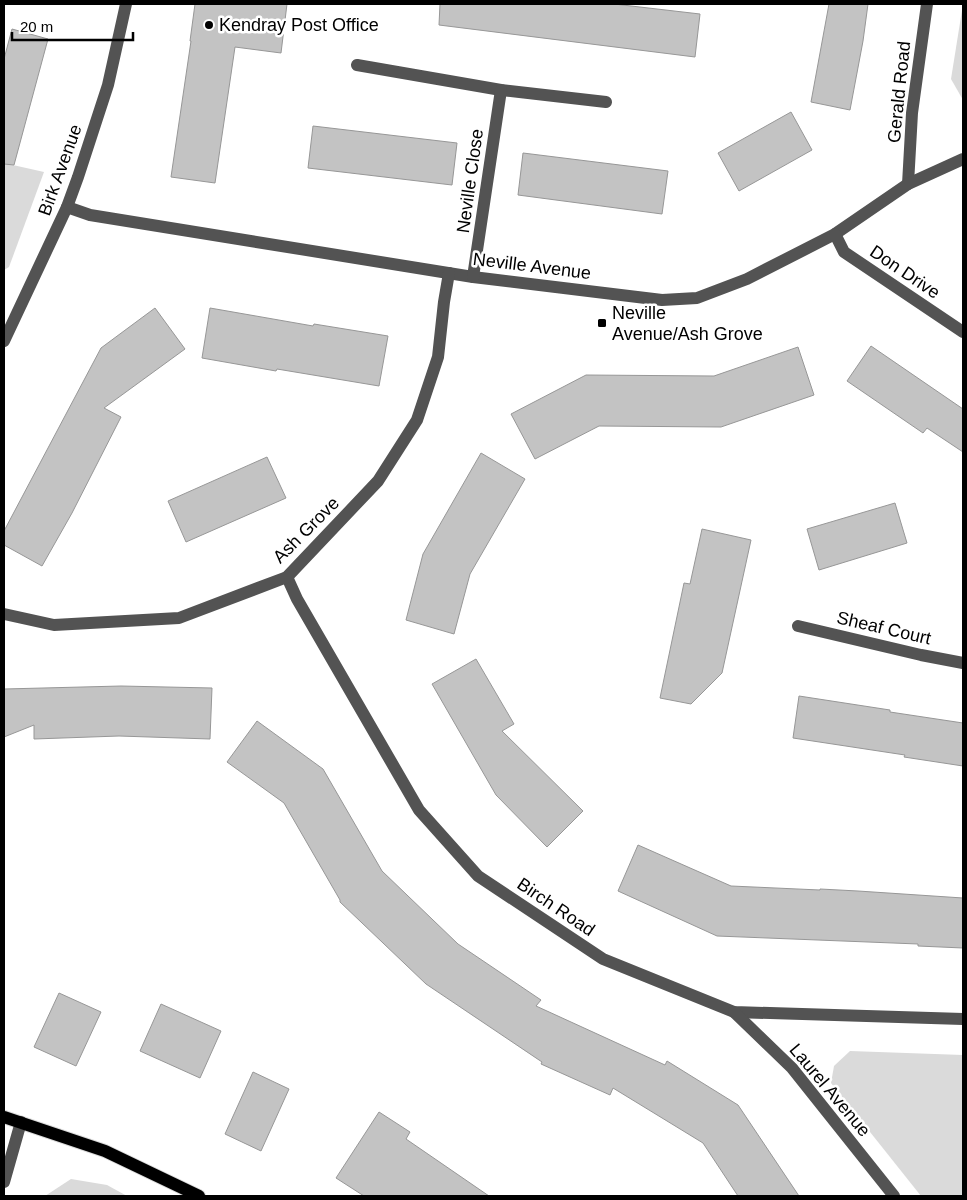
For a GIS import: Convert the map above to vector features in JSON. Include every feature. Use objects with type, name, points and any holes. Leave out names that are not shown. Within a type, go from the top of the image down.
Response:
[{"type":"main road","points":[[4,1117],[106,1150],[199,1196]]},
{"type":"street","name":"Birk Avenue","points":[[5,335],[68,207],[108,85],[126,4]]},
{"type":"street","name":"Gerald Road","points":[[908,184],[912,113],[928,4]]},
{"type":"street","points":[[357,65],[501,90],[606,102]]},
{"type":"street","name":"Neville Close","points":[[473,277],[501,90]]},
{"type":"street","name":"Neville Avenue","points":[[68,207],[90,215],[473,277],[662,300],[698,298],[747,279],[835,234],[908,184],[963,159]]},
{"type":"street","name":"Don Drive","points":[[835,234],[844,252],[963,332]]},
{"type":"street","name":"Ash Grove","points":[[4,614],[54,625],[179,618],[287,577],[378,481],[417,420],[438,357],[449,273]]},
{"type":"street","name":"Birch Road","points":[[287,577],[296,599],[419,810],[478,876],[603,959],[734,1012],[963,1019]]},
{"type":"street","name":"Sheaf Court","points":[[798,626],[921,656],[963,663]]},
{"type":"street","name":"Laurel Avenue","points":[[734,1012],[792,1068],[894,1196]]},
{"type":"street","points":[[4,1182],[21,1122]]},
{"type":"shaded area","points":[[963,4],[963,100],[951,79]]},
{"type":"shaded area","points":[[4,163],[44,172],[9,267],[4,270]]},
{"type":"shaded area","points":[[850,1051],[963,1055],[963,1196],[921,1196],[831,1083],[834,1066]]},
{"type":"shaded area","points":[[71,1179],[107,1185],[127,1196],[45,1196]]},
{"type":"building","points":[[195,4],[287,4],[281,53],[235,47],[215,183],[171,177]]},
{"type":"building","points":[[440,4],[614,4],[700,14],[695,57],[439,25]]},
{"type":"building","points":[[829,4],[868,4],[850,110],[811,102]]},
{"type":"building","points":[[12,29],[48,39],[14,165],[4,164],[4,59]]},
{"type":"building","points":[[791,112],[812,150],[739,191],[718,153]]},
{"type":"building","points":[[313,126],[457,143],[452,185],[308,168]]},
{"type":"building","points":[[523,153],[668,171],[662,214],[518,195]]},
{"type":"building","points":[[155,308],[185,349],[104,408],[121,417],[72,513],[42,566],[4,545],[4,531],[101,348]]},
{"type":"building","points":[[210,308],[313,326],[314,324],[388,336],[379,386],[202,358]]},
{"type":"building","points":[[871,346],[963,409],[963,452],[927,428],[923,433],[847,381]]},
{"type":"building","points":[[798,347],[814,395],[721,427],[599,426],[535,459],[511,414],[586,375],[714,376]]},
{"type":"building","points":[[481,453],[525,479],[470,574],[454,634],[406,620],[423,554]]},
{"type":"building","points":[[267,457],[286,498],[186,542],[168,501]]},
{"type":"building","points":[[895,503],[907,543],[819,570],[807,529]]},
{"type":"building","points":[[702,529],[751,540],[722,673],[691,704],[660,698],[684,583],[690,584]]},
{"type":"building","points":[[476,659],[514,724],[502,731],[583,811],[547,847],[496,795],[432,684]]},
{"type":"building","points":[[121,686],[212,688],[210,739],[119,736],[34,739],[34,725],[4,737],[4,689]]},
{"type":"building","points":[[799,696],[963,723],[963,766],[793,738]]},
{"type":"building","points":[[257,721],[323,769],[382,871],[458,944],[541,1000],[536,1006],[665,1065],[667,1061],[738,1105],[799,1196],[738,1196],[703,1143],[613,1088],[610,1095],[541,1064],[542,1062],[426,984],[340,902],[284,803],[227,762]]},
{"type":"building","points":[[638,845],[731,886],[820,889],[963,898],[963,948],[918,946],[918,944],[717,936],[618,891]]},
{"type":"building","points":[[59,993],[101,1012],[76,1066],[34,1047]]},
{"type":"building","points":[[161,1004],[221,1031],[200,1078],[140,1051]]},
{"type":"building","points":[[253,1072],[289,1089],[261,1151],[225,1134]]},
{"type":"building","points":[[379,1112],[410,1132],[406,1139],[489,1196],[364,1196],[336,1178]]},
{"type":"place","name":"Kendray Post Office","points":[[209,25]]},
{"type":"place","name":"Neville Avenue/Ash Grove","points":[[602,323]]}]
